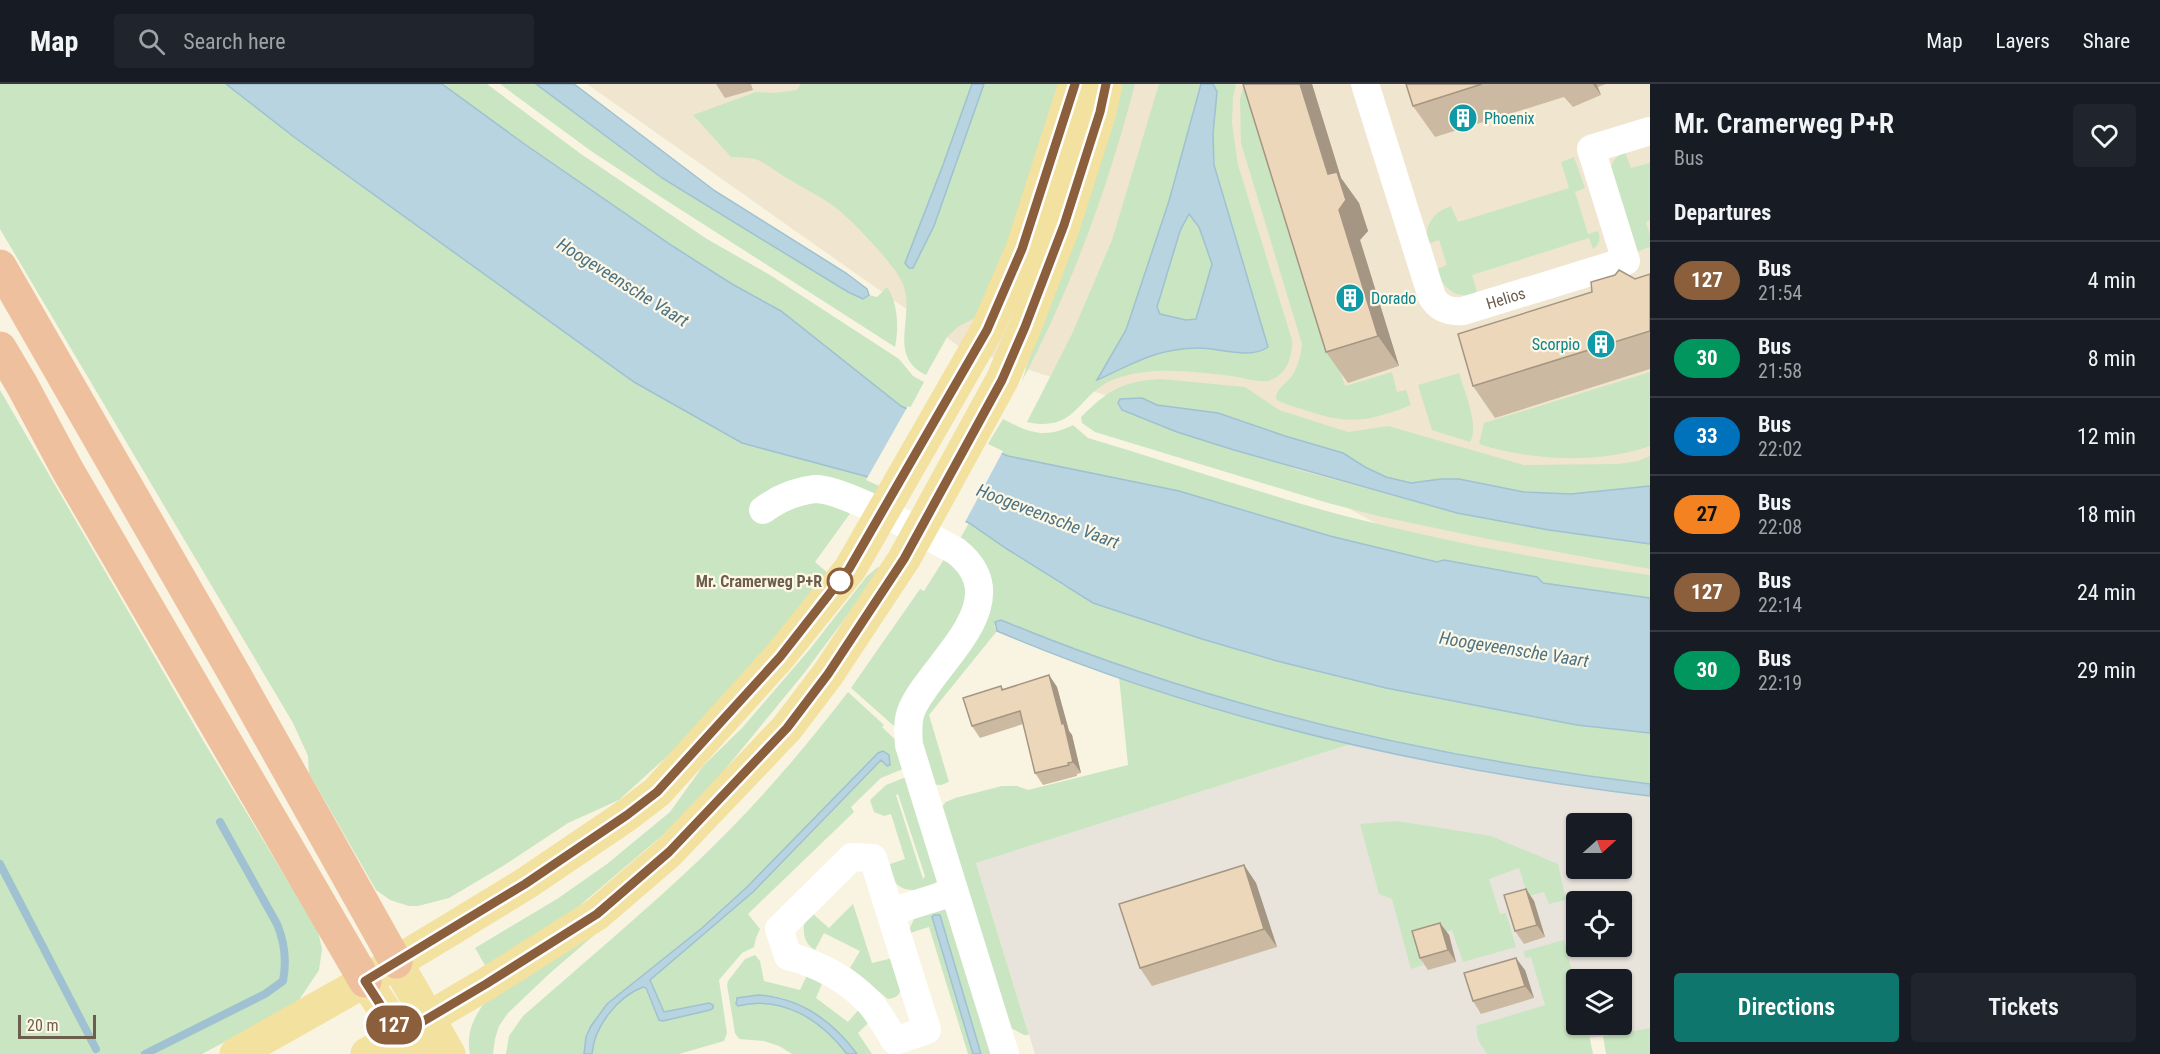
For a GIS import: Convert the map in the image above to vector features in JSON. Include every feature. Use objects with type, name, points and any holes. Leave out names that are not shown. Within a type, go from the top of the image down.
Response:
[{"type":"highway","points":[[0,266],[235,675],[396,962]]},
{"type":"highway","points":[[0,348],[67,469],[365,981]]},
{"type":"main road","points":[[236,1054],[365,981],[525,884],[627,815],[657,792],[780,657],[849,569],[866,543],[987,330],[1022,249],[1075,84]]},
{"type":"main road","points":[[367,1054],[414,1036],[597,914],[669,852],[787,728],[828,674],[904,559],[1002,380],[1064,225],[1100,112],[1106,84]]},
{"type":"main road","points":[[396,962],[414,1036]]},
{"type":"main road","points":[[365,981],[414,1036],[449,1054]]},
{"type":"street","name":"Helios","points":[[1365,84],[1432,297],[1440,307],[1453,312],[1463,311],[1626,261],[1591,149],[1650,131]]},
{"type":"street","points":[[763,510],[791,495],[816,489],[828,491],[857,502],[956,551],[975,574],[979,596],[974,619],[912,709],[908,723],[909,745],[1005,1054]]},
{"type":"street","points":[[852,857],[873,858],[890,912],[927,1030],[895,1041],[869,1002],[836,975],[810,962],[788,956],[779,929],[852,857]]},
{"type":"street","points":[[890,912],[954,892]]},
{"type":"shaded area","points":[[587,84],[1650,84],[1650,615],[1510,598],[1204,428],[960,347]]},
{"type":"shaded area","points":[[1351,744],[1484,772],[1650,796],[1650,1028],[1632,1031],[1632,969],[1566,969],[1566,1035],[1608,1035],[1494,1054],[1035,1054],[976,863]]},
{"type":"green space","points":[[0,84],[226,84],[634,382],[742,443],[872,478],[890,486],[879,504],[797,500],[854,508],[815,562],[829,574],[695,731],[619,800],[568,823],[449,898],[418,906],[409,906],[390,900],[376,890],[309,773],[308,756],[293,723],[0,229]]},
{"type":"green space","points":[[442,84],[487,84],[581,154],[707,239],[770,275],[899,359],[913,376],[924,382],[909,410],[781,311],[732,284],[674,247]]},
{"type":"green space","points":[[500,84],[536,84],[662,178],[848,292],[863,299],[869,295],[877,297],[887,287],[891,293],[897,316],[895,347],[591,151]]},
{"type":"green space","points":[[801,84],[972,84],[905,263],[913,268],[934,226],[984,84],[1065,84],[981,315],[959,326],[947,337],[926,375],[914,367],[907,357],[904,334],[906,297],[903,284],[875,246],[840,211],[820,197],[758,160],[731,157],[693,115],[756,92],[774,93],[797,90]]},
{"type":"green space","points":[[1121,84],[1135,84],[1101,198],[1073,273],[1022,381]]},
{"type":"green space","points":[[1159,84],[1201,84],[1169,201],[1126,330],[1098,379],[1148,356],[1176,349],[1197,348],[1249,352],[1233,232],[1214,165],[1213,134],[1217,92],[1213,84],[1236,84],[1232,123],[1238,165],[1292,340],[1290,359],[1279,375],[1268,381],[1176,371],[1148,372],[1121,377],[1095,391],[1068,416],[1058,422],[1044,424],[1027,422],[1072,334],[1112,240]]},
{"type":"green space","points":[[1250,84],[1345,386],[1392,372],[1397,392],[1406,390],[1411,405],[1368,418],[1345,420],[1285,404],[1276,399],[1279,389],[1292,376],[1296,368],[1302,344],[1241,143],[1240,99],[1243,88]]},
{"type":"green space","points":[[1625,152],[1631,168],[1650,163],[1650,220],[1646,222],[1650,235],[1650,247],[1636,252],[1610,171],[1615,159]]},
{"type":"green space","points":[[1574,157],[1585,188],[1575,192],[1588,234],[1598,231],[1599,241],[1593,249],[1589,238],[1472,275],[1477,292],[1470,295],[1457,294],[1442,282],[1435,270],[1447,265],[1439,240],[1427,244],[1426,237],[1431,220],[1439,212],[1451,206],[1458,222],[1569,188],[1561,162]]},
{"type":"green space","points":[[1189,214],[1199,227],[1212,264],[1196,319],[1186,320],[1160,314],[1157,307],[1180,231]]},
{"type":"green space","points":[[1650,372],[1650,446],[1609,456],[1565,458],[1520,454],[1479,444],[1484,423]]},
{"type":"green space","points":[[1459,373],[1472,418],[1473,435],[1470,442],[1432,430],[1418,385]]},
{"type":"green space","points":[[1161,379],[1245,387],[1279,410],[1348,432],[1388,426],[1524,465],[1618,464],[1638,461],[1650,456],[1650,486],[1571,494],[1524,492],[1459,479],[1411,483],[1386,477],[1343,453],[1218,413],[1157,405],[1295,469],[1457,513],[1549,530],[1650,544],[1650,569],[1488,539],[1328,503],[1095,432],[1082,423],[1081,417],[1108,393],[1116,389],[1135,382]]},
{"type":"green space","points":[[0,390],[204,742],[318,931],[322,949],[319,970],[297,1003],[202,1054],[0,1054]]},
{"type":"green space","points":[[1003,419],[1030,431],[1046,433],[1073,425],[1088,438],[1341,515],[1495,550],[1650,575],[1650,598],[1543,583],[1540,580],[1444,560],[1437,562],[1330,536],[1179,491],[1008,456],[986,447]]},
{"type":"green space","points":[[969,523],[1064,586],[1202,639],[1277,661],[1433,698],[1577,725],[1650,733],[1650,784],[1484,760],[1320,725],[1159,678],[1079,651],[1001,620],[994,626],[997,631],[929,715],[949,782],[941,785],[928,784],[914,729],[978,624],[957,544]]},
{"type":"green space","points":[[948,553],[971,590],[902,733],[851,688],[920,589],[924,591]]},
{"type":"green space","points":[[878,567],[881,570],[805,672],[709,789],[664,834],[578,907],[486,967],[475,948],[557,899],[607,864],[670,812],[703,766],[742,728],[810,649],[867,576]]},
{"type":"green space","points":[[1119,677],[1234,714],[1351,744],[976,863],[1029,1035],[1024,1035],[1009,1027],[937,812],[946,802],[955,798],[1002,786],[1017,786],[1028,790],[1128,765]]},
{"type":"green space","points":[[848,692],[884,725],[882,727],[903,747],[903,769],[881,778],[851,807],[854,812],[748,914],[760,929],[754,947],[742,953],[719,980],[727,1033],[724,1041],[679,1054],[592,1054],[597,1034],[608,1014],[624,998],[643,987],[659,1020],[710,1010],[664,1012],[650,980],[753,892],[881,760],[884,762],[883,751],[878,753],[747,887],[702,928],[607,1004],[591,1026],[586,1037],[584,1054],[506,1054],[509,1036],[523,1016],[697,862],[776,780]]},
{"type":"green space","points":[[906,777],[942,878],[925,888],[906,889],[900,887],[893,878],[890,864],[905,859],[891,814],[884,816],[874,812],[870,800],[886,785]],"holes":[[[898,794],[925,876],[923,879],[896,795]]]},
{"type":"green space","points":[[1397,821],[1491,836],[1558,864],[1566,900],[1549,904],[1544,892],[1528,896],[1519,868],[1489,879],[1500,914],[1506,913],[1516,947],[1463,962],[1452,930],[1417,939],[1423,965],[1411,969],[1392,899],[1379,894],[1360,824]]},
{"type":"green space","points":[[853,904],[872,963],[893,958],[901,983],[899,994],[895,997],[888,999],[850,968],[860,951],[824,933],[815,950],[805,939],[804,924],[812,913],[829,928]]},
{"type":"green space","points":[[945,906],[997,1054],[981,1054],[940,915],[932,918],[973,1054],[968,1054],[929,927],[910,933],[914,919]]},
{"type":"green space","points":[[614,918],[508,1013],[499,1026],[493,1054],[470,1054],[469,1040],[472,1026],[485,1002]]},
{"type":"green space","points":[[1564,940],[1566,957],[1568,957],[1571,969],[1566,969],[1566,1035],[1589,1035],[1593,1054],[1487,1054],[1478,1040],[1476,1026],[1545,1005],[1531,957],[1525,958],[1524,951]]},
{"type":"green space","points":[[755,955],[760,961],[764,981],[800,990],[808,973],[824,979],[816,998],[848,1022],[861,1007],[872,1019],[858,1033],[872,1054],[857,1054],[840,1035],[808,1012],[790,1001],[772,996],[750,996],[735,1000],[739,1006],[771,1004],[800,1013],[825,1031],[847,1054],[792,1054],[764,1041],[739,1039],[735,1033],[727,985],[745,959]]},
{"type":"green space","points":[[1650,1028],[1650,1054],[1606,1054],[1603,1036],[1632,1035],[1632,1031]]},
{"type":"water","name":"Hoogeveensche Vaart","points":[[226,84],[442,84],[674,247],[732,284],[781,311],[901,406],[1008,456],[1179,491],[1330,536],[1437,562],[1444,560],[1537,577],[1543,583],[1650,598],[1650,733],[1577,725],[1386,688],[1277,661],[1093,603],[969,523],[872,478],[742,443],[634,382],[294,137]]},
{"type":"water","points":[[536,84],[574,84],[715,191],[846,273],[867,289],[869,295],[863,299],[848,292],[662,178]]},
{"type":"water","points":[[972,84],[984,84],[934,226],[913,268],[909,268],[905,263]]},
{"type":"water","points":[[1201,84],[1213,84],[1217,92],[1213,134],[1214,165],[1268,347],[1252,353],[1199,348],[1170,351],[1146,358],[1097,380],[1126,330],[1169,201]],"holes":[[[1189,214],[1199,227],[1212,264],[1196,319],[1186,320],[1160,314],[1157,307],[1180,231]]]},
{"type":"water","points":[[1142,398],[1157,405],[1218,413],[1343,453],[1386,477],[1411,483],[1459,479],[1524,492],[1571,494],[1650,486],[1650,544],[1549,530],[1457,513],[1234,450],[1177,432],[1122,410],[1118,403],[1120,399]]},
{"type":"water","points":[[1001,620],[1079,651],[1239,703],[1402,743],[1567,773],[1650,784],[1650,796],[1566,785],[1400,755],[1236,715],[1075,662],[997,631],[995,622]]},
{"type":"water","points":[[883,751],[889,755],[890,765],[887,766],[881,760],[753,892],[650,980],[664,1012],[709,1003],[713,1005],[713,1008],[663,1021],[659,1020],[646,988],[643,987],[624,998],[608,1014],[597,1034],[592,1054],[584,1054],[586,1037],[591,1026],[607,1004],[702,928],[747,887],[878,753]]},
{"type":"water","points":[[940,915],[981,1054],[973,1054],[932,917]]},
{"type":"water","points":[[758,995],[788,1001],[814,1013],[837,1031],[857,1054],[847,1054],[825,1031],[800,1013],[770,1004],[738,1006],[736,1004],[737,998]]},
{"type":"pier","points":[[908,406],[1003,451],[964,524],[866,480]]},
{"type":"building","name":"Dorado","points":[[1243,84],[1300,84],[1328,174],[1337,172],[1346,200],[1339,210],[1378,336],[1326,352]]},
{"type":"building","points":[[1406,84],[1482,84],[1413,106]]},
{"type":"building","points":[[1619,270],[1635,279],[1650,274],[1650,331],[1473,386],[1458,334],[1592,292],[1591,282],[1615,275]]},
{"type":"building","points":[[1049,675],[1073,762],[1035,773],[1020,711],[972,726],[963,698],[1001,686],[1002,690]]},
{"type":"building","points":[[1244,865],[1264,929],[1140,968],[1119,904]]},
{"type":"building","points":[[1526,889],[1537,925],[1515,931],[1504,895]]},
{"type":"building","points":[[1440,923],[1448,950],[1420,958],[1412,931]]},
{"type":"building","points":[[1516,958],[1525,986],[1473,1001],[1464,973]]},
{"type":"waterway","points":[[145,1054],[265,994],[283,981],[284,952],[277,924],[220,822]]},
{"type":"waterway","points":[[0,864],[96,1049]]},
{"type":"bus line","name":"127","points":[[1075,84],[1022,249],[987,330],[849,569],[780,657],[657,792],[525,884],[365,981],[400,1035],[597,914],[669,852],[787,728],[828,674],[904,559],[1002,380],[1064,225],[1100,112],[1106,84]]},
{"type":"place","name":"Phoenix","points":[[1463,118]]},
{"type":"place","name":"Dorado","points":[[1350,298]]},
{"type":"place","name":"Scorpio","points":[[1601,344]]},
{"type":"place","name":"Mr. Cramerweg P+R","points":[[840,581]]}]
